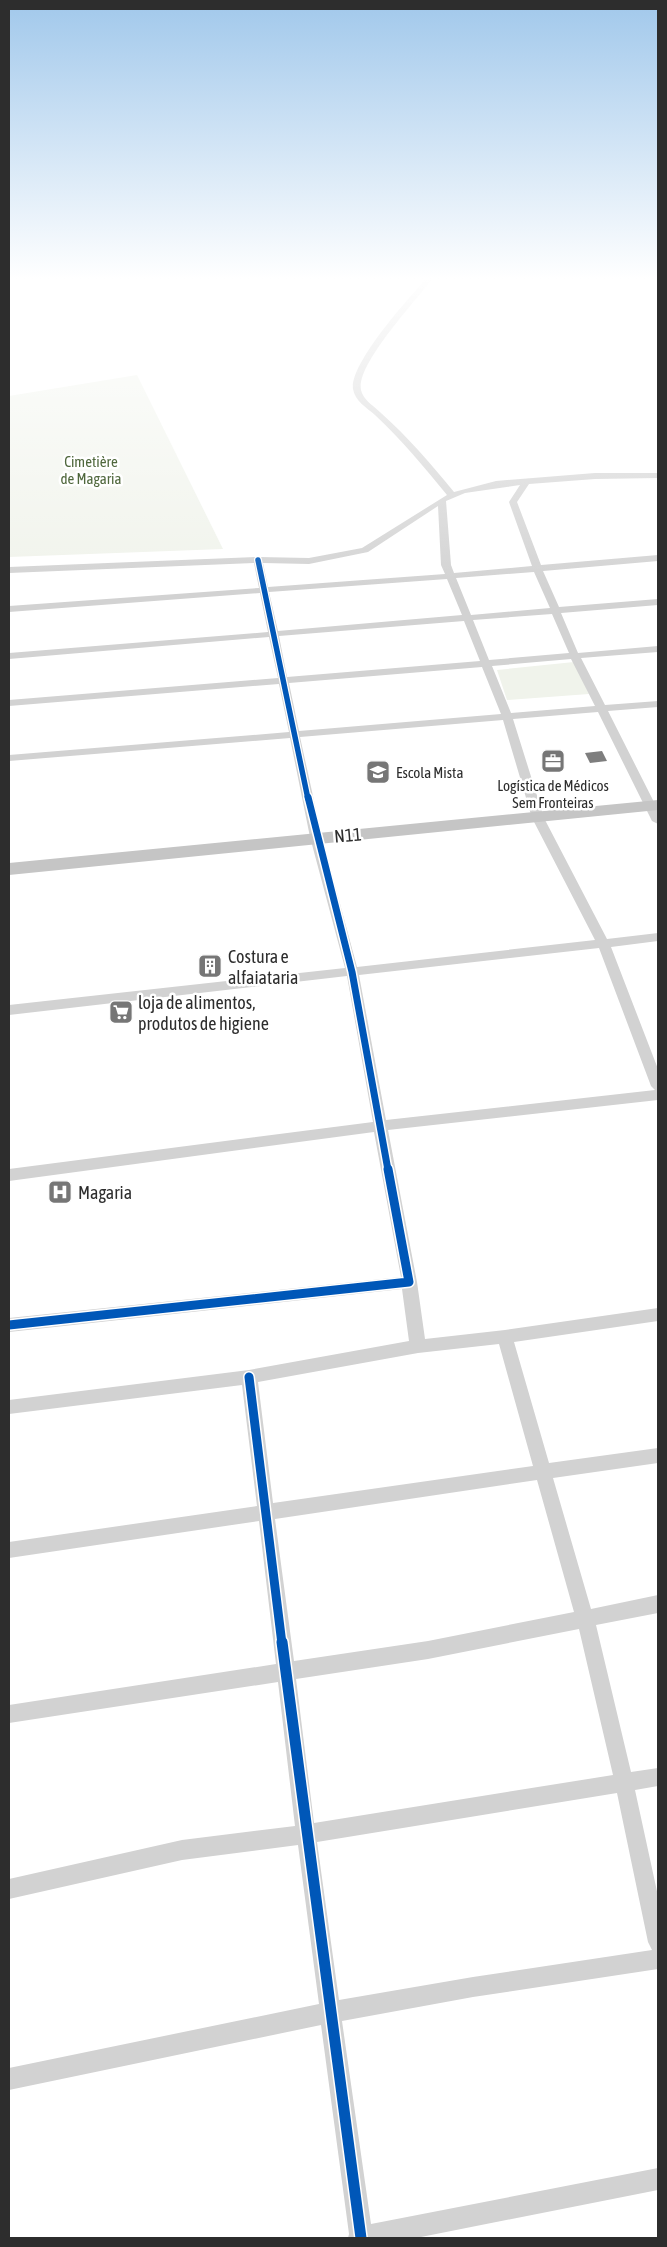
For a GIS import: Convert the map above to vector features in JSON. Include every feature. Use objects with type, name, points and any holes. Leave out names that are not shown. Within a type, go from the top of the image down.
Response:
[{"type":"main road","name":"N11","points":[[9,869],[316,837],[538,818],[656,811]]},
{"type":"street","points":[[356,384],[357,390],[366,404],[418,454],[447,498],[443,537],[446,565],[507,716],[538,818],[603,943],[658,1086]]},
{"type":"street","points":[[9,570],[258,560],[309,561],[364,550],[447,498],[496,484],[658,475]]},
{"type":"street","points":[[526,482],[513,502],[536,568],[575,657],[656,811]]},
{"type":"street","points":[[9,610],[658,558]]},
{"type":"street","points":[[258,560],[316,837],[352,972],[409,1282],[418,1346]]},
{"type":"street","points":[[9,656],[658,602]]},
{"type":"street","points":[[9,703],[658,649]]},
{"type":"street","points":[[9,758],[507,716],[604,710],[658,704]]},
{"type":"street","points":[[9,1010],[658,937]]},
{"type":"street","points":[[9,1175],[379,1126],[658,1095]]},
{"type":"street","points":[[9,1324],[409,1282]]},
{"type":"street","points":[[9,1407],[249,1377],[418,1346],[505,1337],[658,1314]]},
{"type":"street","points":[[505,1337],[585,1618],[624,1783],[658,1942]]},
{"type":"street","points":[[249,1377],[306,1834],[332,2012],[361,2238],[658,2179]]},
{"type":"street","points":[[9,1550],[658,1455]]},
{"type":"street","points":[[9,1714],[428,1650],[658,1604]]},
{"type":"street","points":[[9,1889],[182,1850],[306,1834],[658,1776]]},
{"type":"street","points":[[9,2079],[332,2012],[473,1987],[658,1960]]},
{"type":"green space","name":"Cimetière de Magaria","points":[[83,384],[141,384],[223,549],[9,557],[9,396]]},
{"type":"green space","points":[[574,662],[589,694],[507,700],[497,670]]},
{"type":"building","points":[[602,751],[607,761],[590,763],[585,753]]},
{"type":"building","name":"Costura e alfaiataria","points":[[217,959],[219,972],[203,973],[201,961]]},
{"type":"cycle path","points":[[9,1325],[409,1282],[352,972],[316,837],[258,560]]},
{"type":"cycle path","points":[[249,1377],[306,1834],[361,2238]]},
{"type":"place","name":"Logística de Médicos Sem Fronteiras","points":[[553,761]]},
{"type":"place","name":"Escola Mista","points":[[378,772]]},
{"type":"place","name":"Costura e alfaiataria","points":[[210,966]]},
{"type":"place","name":"loja de alimentos, produtos de higiene","points":[[121,1012]]},
{"type":"place","name":"Magaria","points":[[60,1192]]}]
